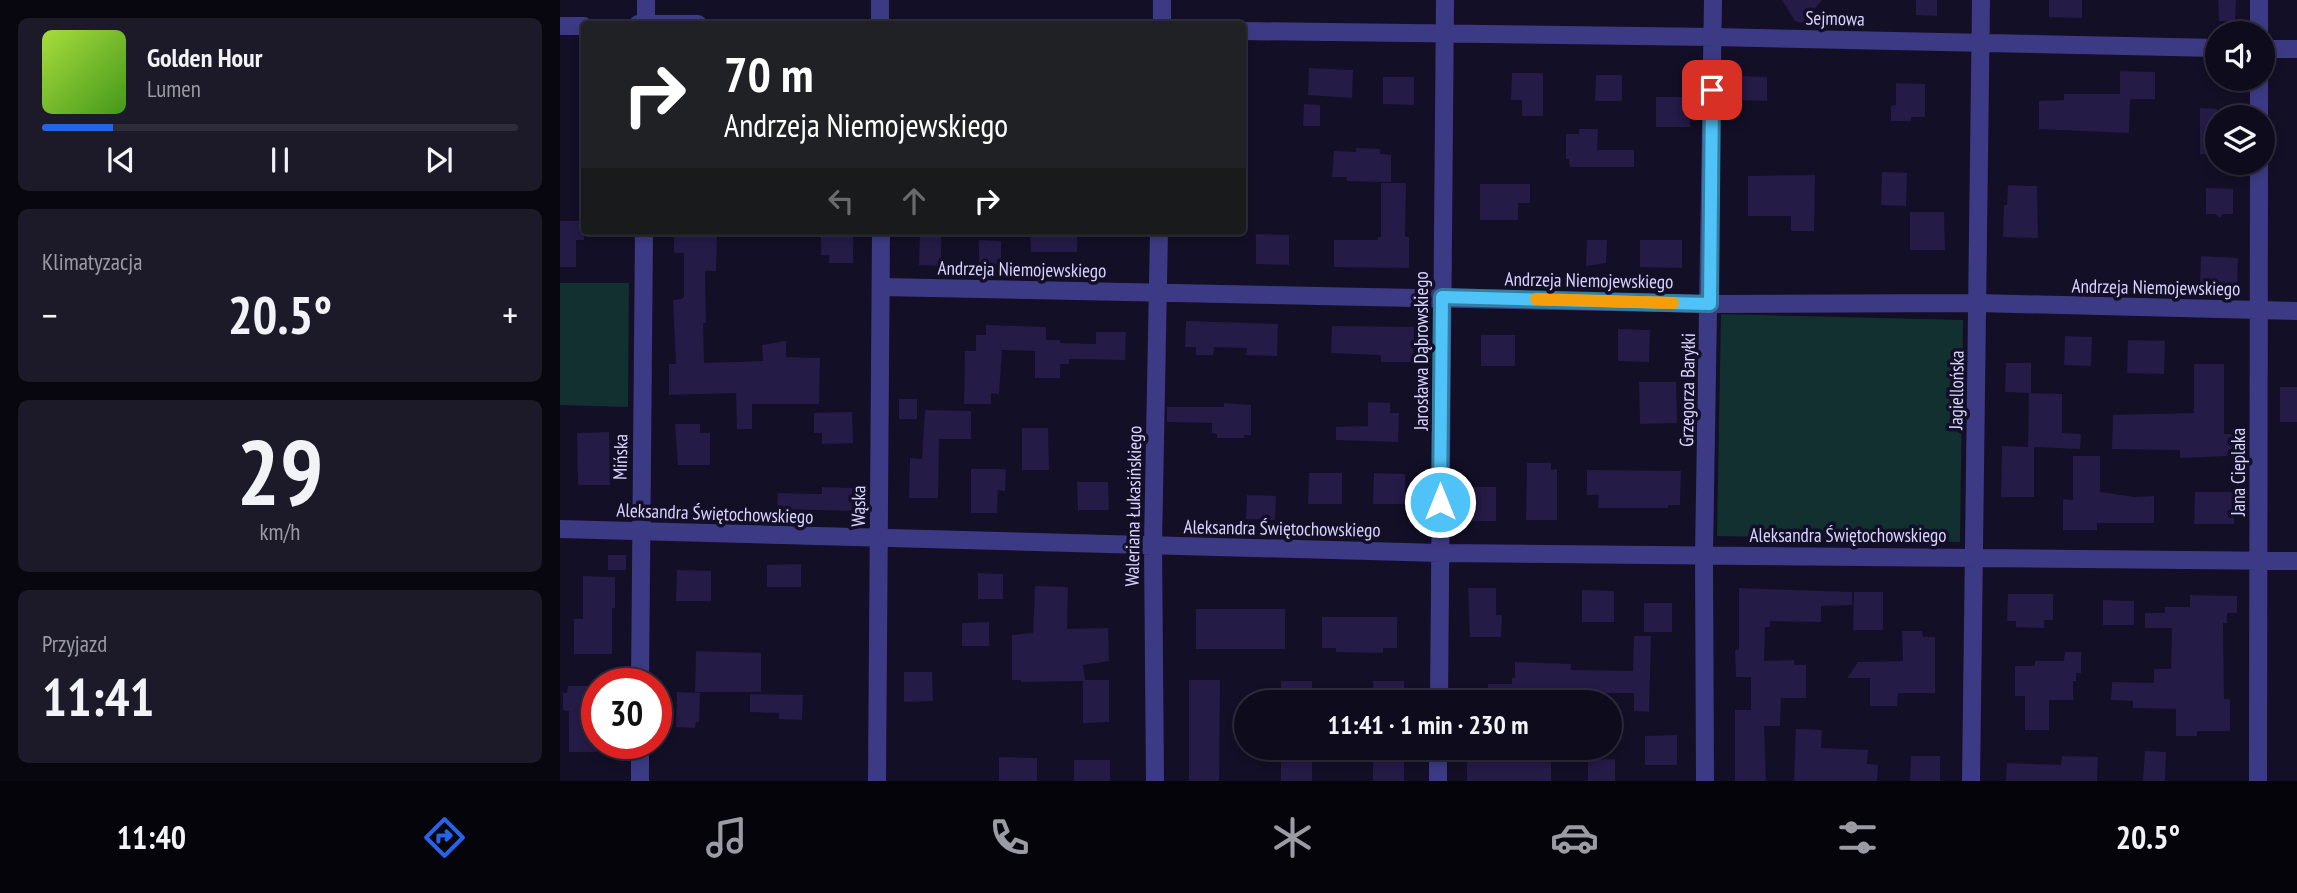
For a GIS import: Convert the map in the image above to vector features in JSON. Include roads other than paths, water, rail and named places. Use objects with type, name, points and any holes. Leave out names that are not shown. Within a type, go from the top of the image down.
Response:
[{"type":"street","points":[[646,0],[646,21]]},
{"type":"street","points":[[880,0],[880,21]]},
{"type":"street","points":[[1162,0],[1162,21]]},
{"type":"street","name":"Jarosława Dąbrowskiego","points":[[1438,690],[1445,0]]},
{"type":"street","name":"Grzegorza Baryłki","points":[[1705,781],[1704,556],[1713,0]]},
{"type":"street","name":"Jagiellońska","points":[[1971,781],[1981,0]]},
{"type":"street","points":[[2259,0],[2259,21]]},
{"type":"street","points":[[560,26],[581,26]]},
{"type":"street","name":"Sejmowa","points":[[1246,31],[1713,37],[2205,48]]},
{"type":"street","points":[[2275,49],[2297,49]]},
{"type":"street","name":"Jana Cieplaka","points":[[2258,781],[2259,175]]},
{"type":"street","name":"Mińska","points":[[640,668],[644,235]]},
{"type":"street","name":"Wąska","points":[[877,781],[881,235]]},
{"type":"street","name":"Waleriana Łukasińskiego","points":[[1155,781],[1153,545],[1159,235]]},
{"type":"street","name":"Andrzeja Niemojewskiego","points":[[881,287],[1710,304],[1978,303],[2297,311]]},
{"type":"street","name":"Aleksandra Świętochowskiego","points":[[560,529],[1440,553],[2297,561]]},
{"type":"street","points":[[640,759],[640,781]]},
{"type":"street","points":[[1438,760],[1438,781]]}]
